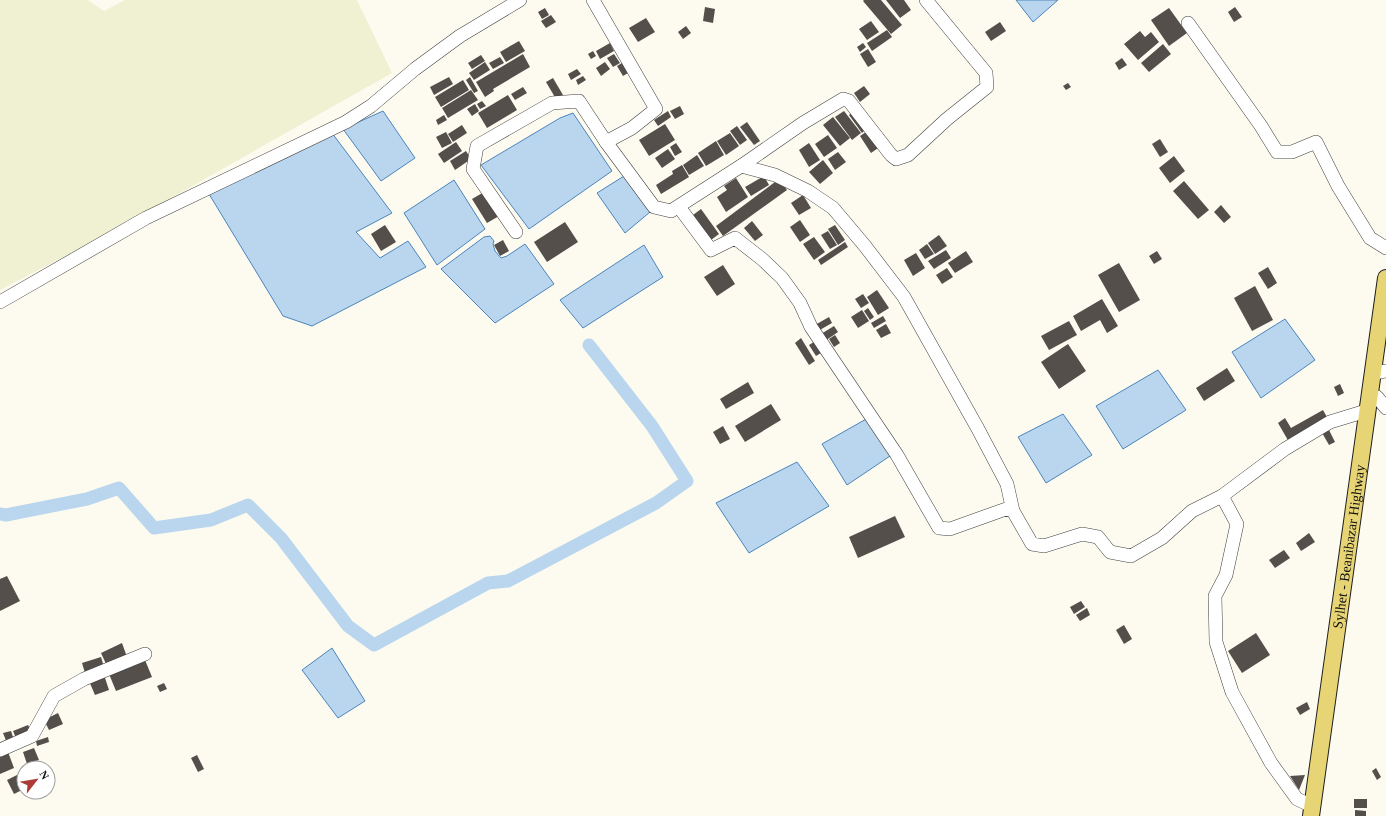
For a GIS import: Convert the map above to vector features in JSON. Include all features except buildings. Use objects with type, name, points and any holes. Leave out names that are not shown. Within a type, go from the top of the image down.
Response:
[{"type":"main road","name":"Sylhet - Beanibazar Highway","points":[[1315,813],[1366,411],[1386,278]]},
{"type":"main road","name":"Sylhet - Beanibazar Highway","points":[[1315,813],[1382,402],[1386,334]]},
{"type":"street","points":[[0,302],[146,218],[346,122],[371,106],[415,68],[460,36],[520,0]]},
{"type":"street","points":[[593,0],[656,109],[632,128],[606,142]]},
{"type":"street","points":[[516,232],[473,169],[477,146],[552,103],[579,101],[606,142],[654,207],[671,211],[741,166],[803,123],[844,99],[849,101],[891,155],[896,159],[903,158],[987,87],[986,73],[926,0]]},
{"type":"street","points":[[1188,23],[1261,126],[1277,152],[1292,152],[1316,142],[1338,186],[1370,238],[1386,248]]},
{"type":"street","points":[[741,166],[775,175],[808,191],[833,208],[904,296],[1007,484],[1013,511],[1032,544],[1044,546],[1082,534],[1098,537],[1110,552],[1131,556],[1162,538],[1192,511],[1222,496],[1286,449],[1330,422],[1366,411]]},
{"type":"street","points":[[679,207],[710,250],[735,238],[762,259],[782,278],[800,303],[811,327],[897,455],[939,528],[950,529],[1006,509],[1013,511]]},
{"type":"street","points":[[1222,496],[1237,524],[1226,575],[1215,596],[1216,642],[1232,692],[1271,762],[1297,798],[1315,813]]},
{"type":"street","points":[[0,750],[32,736],[54,696],[84,679],[145,654]]},
{"type":"green space","points":[[0,0],[88,0],[104,11],[125,0],[357,0],[392,73],[104,236],[0,290]]},
{"type":"water","points":[[1016,0],[1058,0],[1033,22]]},
{"type":"water","points":[[383,111],[415,158],[381,181],[343,129]]},
{"type":"water","points":[[573,113],[612,171],[529,229],[481,165],[560,118]]},
{"type":"water","points":[[332,133],[392,213],[356,232],[380,258],[408,241],[426,267],[312,326],[283,316],[209,194]]},
{"type":"water","points":[[624,176],[650,212],[625,233],[597,193]]},
{"type":"water","points":[[454,180],[485,229],[437,265],[404,213]]},
{"type":"water","points":[[490,236],[494,241],[493,244],[495,251],[501,258],[507,256],[525,244],[554,284],[495,323],[441,269],[484,237]]},
{"type":"water","points":[[644,245],[663,277],[583,328],[560,300]]},
{"type":"water","points":[[1285,319],[1315,360],[1261,398],[1232,352]]},
{"type":"water","points":[[1158,370],[1186,410],[1123,449],[1096,406]]},
{"type":"water","points":[[1063,414],[1092,455],[1046,483],[1018,437]]},
{"type":"water","points":[[868,418],[893,454],[847,485],[822,444]]},
{"type":"water","points":[[797,462],[829,506],[749,553],[716,503]]},
{"type":"water","points":[[332,648],[365,701],[338,718],[302,670]]},
{"type":"waterway","points":[[0,514],[6,515],[87,499],[119,488],[154,528],[211,520],[248,505],[281,538],[348,626],[374,645],[488,583],[508,581],[656,503],[687,481],[652,426],[589,345]]}]
